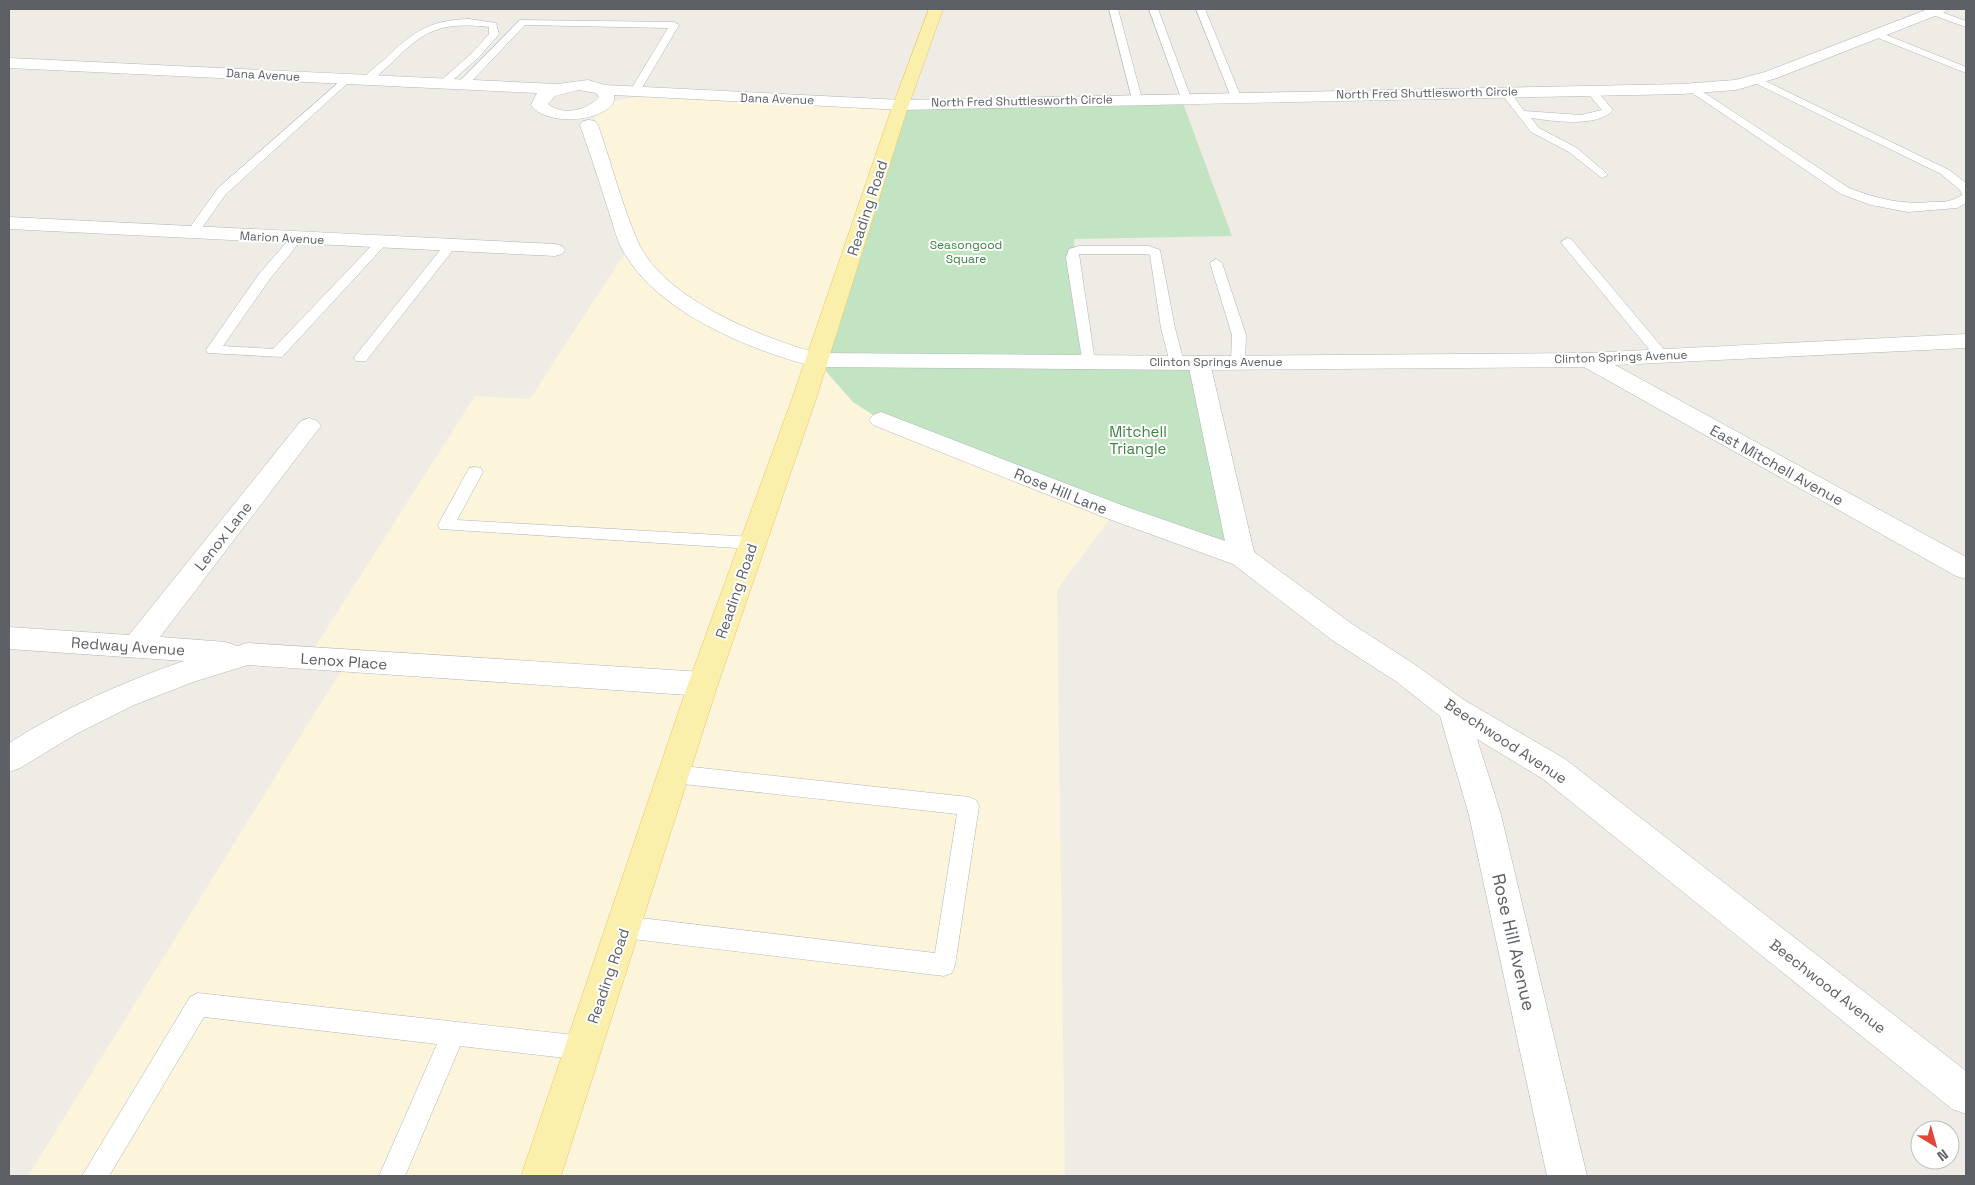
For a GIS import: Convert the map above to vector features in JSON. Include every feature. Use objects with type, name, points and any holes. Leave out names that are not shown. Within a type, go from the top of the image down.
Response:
[{"type":"main road","name":"Reading Road","points":[[541,1176],[703,684],[816,360],[901,105],[936,9]]},
{"type":"street","name":"North Fred Shuttlesworth Circle","points":[[901,105],[1690,88],[1736,85],[1755,80],[1936,10]]},
{"type":"street","name":"Dana Avenue","points":[[9,63],[557,89]]},
{"type":"street","points":[[540,101],[543,96],[557,89],[588,85],[598,107]]},
{"type":"street","name":"Dana Avenue","points":[[516,87],[540,101],[539,106],[548,113],[567,115],[578,122],[598,107],[635,91],[653,94],[901,105]]},
{"type":"street","name":"Dana Avenue","points":[[598,107],[653,94]]},
{"type":"street","name":"Clinton Springs Avenue","points":[[598,107],[630,245],[647,269],[672,293],[703,315],[733,332],[770,347],[816,360],[1188,363],[1588,360],[1966,341]]},
{"type":"street","name":"Marion Avenue","points":[[9,223],[449,247],[555,250]]},
{"type":"street","name":"East Mitchell Avenue","points":[[1588,360],[1966,569]]},
{"type":"street","points":[[1188,363],[1242,557]]},
{"type":"street","name":"Rose Hill Lane","points":[[881,420],[1115,512],[1242,557]]},
{"type":"street","name":"Lenox Lane","points":[[136,647],[309,426]]},
{"type":"street","name":"Beechwood Avenue","points":[[1242,557],[1342,632],[1407,674],[1453,709],[1554,769],[1966,1095]]},
{"type":"street","name":"Redway Avenue","points":[[9,638],[248,654]]},
{"type":"street","name":"Lenox Place","points":[[9,759],[87,713],[151,684],[248,654],[703,684]]},
{"type":"street","name":"Rose Hill Avenue","points":[[1453,709],[1485,815],[1567,1176]]},
{"type":"lane","points":[[1113,9],[1137,99]]},
{"type":"lane","points":[[1154,9],[1186,98]]},
{"type":"lane","points":[[1200,9],[1236,97]]},
{"type":"lane","points":[[1936,10],[1966,24]]},
{"type":"lane","points":[[368,80],[392,60],[416,33],[430,26],[450,21],[493,25],[494,34],[484,47],[471,62],[442,84]]},
{"type":"lane","points":[[462,85],[523,22],[674,25],[635,91]]},
{"type":"lane","points":[[1876,34],[1966,70]]},
{"type":"lane","points":[[192,233],[222,191],[346,79]]},
{"type":"lane","points":[[1755,80],[1945,172],[1966,189],[1966,193]]},
{"type":"lane","points":[[1690,88],[1845,191],[1875,202],[1908,208],[1957,204],[1966,198]]},
{"type":"lane","points":[[1522,114],[1577,117],[1599,116],[1606,113],[1608,110],[1591,90]]},
{"type":"lane","points":[[1505,92],[1535,130],[1572,150],[1602,176]]},
{"type":"lane","points":[[297,238],[264,277],[213,350],[277,354],[381,243]]},
{"type":"lane","points":[[1566,242],[1662,356]]},
{"type":"lane","points":[[362,358],[449,247]]},
{"type":"lane","points":[[1088,362],[1073,252],[1079,250],[1149,250],[1156,253],[1168,328],[1188,363]]},
{"type":"lane","points":[[1216,263],[1239,335],[1238,362]]},
{"type":"lane","points":[[475,472],[446,525],[753,543]]},
{"type":"lane","points":[[624,927],[944,965],[969,806],[674,774]]},
{"type":"lane","points":[[95,1176],[198,1005],[583,1048]]},
{"type":"lane","points":[[392,1176],[454,1033]]},
{"type":"shaded area","points":[[653,94],[901,105],[816,360],[853,402],[1115,512],[1057,590],[1065,1176],[28,1176],[347,661],[308,658],[475,396],[530,399],[630,245],[589,125],[594,121],[595,109],[604,103]]},
{"type":"green space","name":"Seasongood Square","points":[[1181,98],[1232,236],[1074,239],[1081,362],[1199,363],[1242,557],[881,420],[853,402],[816,360],[901,105]]},
{"type":"park label","name":"Mitchell Triangle","points":[[1138,440]]}]
